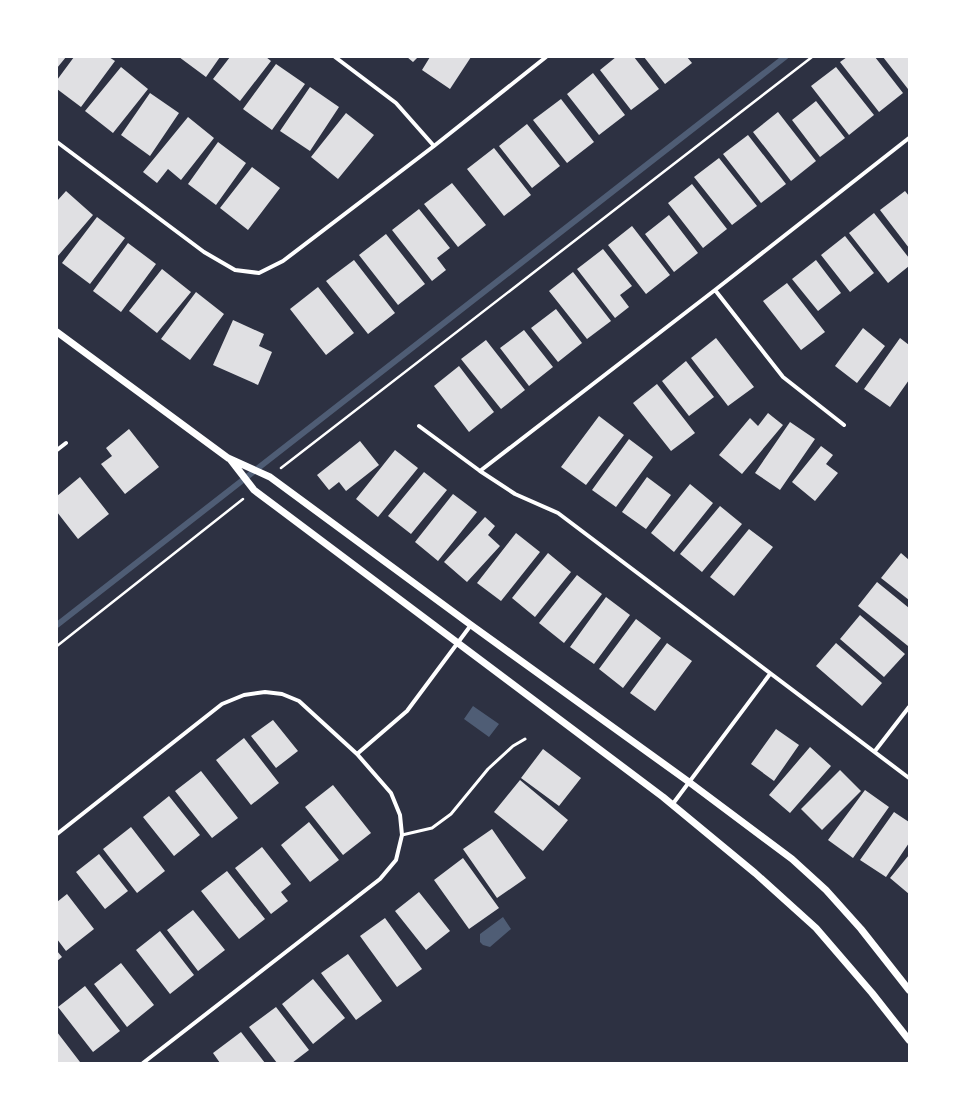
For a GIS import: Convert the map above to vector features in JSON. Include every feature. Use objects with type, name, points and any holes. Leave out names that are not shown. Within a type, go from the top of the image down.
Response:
[{"type":"street","points":[[335,57],[396,103],[434,146]]},
{"type":"street","points":[[57,142],[204,252],[235,270],[259,273],[283,261],[434,146],[546,57]]},
{"type":"street","points":[[480,471],[909,138]]},
{"type":"street","points":[[715,290],[783,377],[844,425]]},
{"type":"street","points":[[57,332],[228,458],[270,477],[689,782],[792,859],[826,890],[861,929],[909,990]]},
{"type":"street","points":[[419,426],[514,494],[558,513],[909,778]]},
{"type":"street","points":[[57,450],[66,443]]},
{"type":"street","points":[[228,458],[254,490],[672,804],[755,873],[816,928],[872,993],[909,1040]]},
{"type":"street","points":[[357,754],[407,711],[472,625]]},
{"type":"street","points":[[672,804],[770,674]]},
{"type":"street","points":[[57,834],[222,704],[244,695],[265,692],[282,694],[299,701],[357,754],[391,794],[400,815],[402,835],[396,860],[380,879],[143,1063]]},
{"type":"street","points":[[875,751],[909,707]]},
{"type":"lane","points":[[402,835],[432,828],[451,814],[488,769],[512,746],[525,739]]},
{"type":"path","points":[[270,477],[812,57]]},
{"type":"path","points":[[57,646],[254,490]]},
{"type":"water","points":[[473,706],[499,724],[489,737],[464,719]]},
{"type":"water","points":[[503,917],[511,929],[490,947],[483,945],[480,942],[480,934]]},
{"type":"building","points":[[57,57],[66,57],[57,68]]},
{"type":"building","points":[[74,57],[109,57],[115,61],[81,107],[57,89],[57,80]]},
{"type":"building","points":[[179,57],[220,57],[206,77]]},
{"type":"building","points":[[230,57],[266,57],[271,61],[240,101],[213,79]]},
{"type":"building","points":[[407,57],[418,57],[413,62]]},
{"type":"building","points":[[430,57],[471,57],[450,89],[422,70]]},
{"type":"building","points":[[616,57],[634,57],[659,89],[631,110],[600,70]]},
{"type":"building","points":[[644,57],[687,57],[692,63],[665,84]]},
{"type":"building","points":[[847,57],[875,57],[903,93],[879,112],[840,62]]},
{"type":"building","points":[[883,57],[909,57],[908,89]]},
{"type":"building","points":[[276,64],[305,84],[272,130],[243,109]]},
{"type":"building","points":[[121,67],[148,89],[113,133],[85,111]]},
{"type":"building","points":[[836,67],[874,115],[849,135],[811,86]]},
{"type":"building","points":[[593,73],[625,115],[599,135],[567,94]]},
{"type":"building","points":[[310,87],[339,107],[310,151],[280,131]]},
{"type":"building","points":[[150,93],[179,113],[150,156],[121,135]]},
{"type":"building","points":[[561,99],[594,142],[567,163],[533,120]]},
{"type":"building","points":[[816,101],[845,138],[820,157],[792,120]]},
{"type":"building","points":[[778,112],[816,161],[791,181],[753,132]]},
{"type":"building","points":[[346,113],[374,135],[338,179],[311,157]]},
{"type":"building","points":[[188,117],[214,138],[181,180],[168,169],[157,183],[143,172]]},
{"type":"building","points":[[527,124],[560,166],[532,188],[499,146]]},
{"type":"building","points":[[748,135],[786,184],[761,203],[723,154]]},
{"type":"building","points":[[218,142],[246,163],[216,205],[188,184]]},
{"type":"building","points":[[494,148],[531,195],[504,216],[467,169]]},
{"type":"building","points":[[719,158],[757,206],[732,225],[694,177]]},
{"type":"building","points":[[252,167],[280,188],[248,230],[220,208]]},
{"type":"building","points":[[452,183],[486,225],[458,247],[424,204]]},
{"type":"building","points":[[692,184],[727,229],[703,248],[668,203]]},
{"type":"building","points":[[66,191],[93,215],[57,257],[57,201]]},
{"type":"building","points":[[905,191],[909,196],[909,248],[880,210]]},
{"type":"building","points":[[419,209],[450,248],[437,258],[446,270],[432,281],[392,230]]},
{"type":"building","points":[[874,213],[909,258],[909,266],[888,283],[849,233]]},
{"type":"building","points":[[669,215],[698,253],[674,272],[645,234]]},
{"type":"building","points":[[97,217],[125,238],[90,284],[62,263]]},
{"type":"building","points":[[632,226],[670,275],[646,294],[608,245]]},
{"type":"building","points":[[386,234],[425,284],[398,305],[359,255]]},
{"type":"building","points":[[845,236],[874,273],[850,292],[821,255]]},
{"type":"building","points":[[128,243],[156,264],[121,312],[93,291]]},
{"type":"building","points":[[603,249],[632,286],[620,295],[629,307],[615,318],[577,269]]},
{"type":"building","points":[[354,260],[395,313],[368,334],[326,281]]},
{"type":"building","points":[[816,260],[841,293],[818,311],[792,279]]},
{"type":"building","points":[[162,269],[191,292],[157,333],[129,311]]},
{"type":"building","points":[[573,272],[611,321],[587,339],[549,291]]},
{"type":"building","points":[[787,283],[825,332],[801,350],[763,301]]},
{"type":"building","points":[[318,287],[354,333],[326,355],[290,309]]},
{"type":"building","points":[[196,292],[224,314],[190,360],[161,339]]},
{"type":"building","points":[[556,309],[582,343],[558,362],[531,328]]},
{"type":"building","points":[[233,320],[264,334],[259,346],[272,352],[258,385],[213,365]]},
{"type":"building","points":[[863,328],[885,346],[857,383],[835,366]]},
{"type":"building","points":[[524,330],[553,367],[529,386],[500,348]]},
{"type":"building","points":[[716,338],[754,387],[728,406],[691,358]]},
{"type":"building","points":[[900,338],[909,345],[909,380],[890,407],[864,389]]},
{"type":"building","points":[[486,340],[525,390],[501,409],[461,359]]},
{"type":"building","points":[[686,361],[714,397],[689,416],[662,381]]},
{"type":"building","points":[[459,366],[494,412],[469,432],[434,386]]},
{"type":"building","points":[[657,384],[695,433],[671,451],[633,403]]},
{"type":"building","points":[[768,413],[783,425],[742,474],[719,455],[750,418],[758,426]]},
{"type":"building","points":[[599,416],[624,435],[586,485],[561,467]]},
{"type":"building","points":[[790,422],[815,439],[780,490],[755,473]]},
{"type":"building","points":[[129,429],[159,467],[125,494],[101,464],[112,456],[106,448]]},
{"type":"building","points":[[629,439],[653,457],[616,507],[592,490]]},
{"type":"building","points":[[360,441],[379,465],[346,491],[339,482],[329,490],[317,475]]},
{"type":"building","points":[[821,446],[833,455],[826,464],[838,473],[815,501],[792,482]]},
{"type":"building","points":[[395,450],[418,468],[378,517],[356,499]]},
{"type":"building","points":[[424,472],[447,490],[411,534],[388,516]]},
{"type":"building","points":[[80,477],[109,514],[78,539],[57,512],[57,496]]},
{"type":"building","points":[[647,477],[671,495],[646,529],[622,512]]},
{"type":"building","points":[[690,484],[713,503],[674,552],[651,533]]},
{"type":"building","points":[[453,494],[477,512],[438,561],[415,542]]},
{"type":"building","points":[[720,506],[742,524],[702,572],[680,554]]},
{"type":"building","points":[[485,517],[495,526],[488,535],[500,546],[467,582],[444,562]]},
{"type":"building","points":[[749,529],[773,547],[734,596],[710,577]]},
{"type":"building","points":[[516,533],[540,552],[501,601],[477,583]]},
{"type":"building","points":[[548,553],[571,572],[535,617],[512,598]]},
{"type":"building","points":[[901,553],[909,560],[909,600],[881,578]]},
{"type":"building","points":[[577,575],[602,594],[564,643],[539,623]]},
{"type":"building","points":[[877,582],[909,608],[908,646],[858,606]]},
{"type":"building","points":[[606,597],[630,615],[594,664],[570,647]]},
{"type":"building","points":[[860,615],[905,654],[884,677],[840,639]]},
{"type":"building","points":[[636,619],[661,638],[623,688],[599,669]]},
{"type":"building","points":[[667,643],[692,661],[655,711],[630,693]]},
{"type":"building","points":[[836,643],[882,683],[862,706],[816,666]]},
{"type":"building","points":[[273,720],[298,751],[276,768],[251,736]]},
{"type":"building","points":[[776,729],[799,745],[774,781],[751,764]]},
{"type":"building","points":[[244,738],[279,783],[251,805],[216,760]]},
{"type":"building","points":[[810,747],[831,766],[790,813],[769,795]]},
{"type":"building","points":[[543,749],[581,778],[559,806],[521,778]]},
{"type":"building","points":[[840,770],[861,791],[822,830],[801,809]]},
{"type":"building","points":[[201,771],[238,818],[212,838],[175,791]]},
{"type":"building","points":[[520,780],[568,820],[543,851],[494,812]]},
{"type":"building","points":[[333,785],[371,833],[343,855],[305,807]]},
{"type":"building","points":[[865,790],[889,807],[853,858],[828,840]]},
{"type":"building","points":[[169,796],[200,835],[174,856],[143,817]]},
{"type":"building","points":[[894,812],[909,822],[909,843],[886,877],[860,860]]},
{"type":"building","points":[[309,822],[339,860],[310,882],[281,845]]},
{"type":"building","points":[[131,827],[165,871],[137,893],[103,849]]},
{"type":"building","points":[[492,829],[526,878],[497,898],[463,849]]},
{"type":"building","points":[[262,847],[291,884],[281,892],[288,901],[271,914],[235,868]]},
{"type":"building","points":[[99,854],[128,891],[105,909],[76,872]]},
{"type":"building","points":[[909,855],[909,894],[890,878]]},
{"type":"building","points":[[463,858],[499,908],[469,929],[434,880]]},
{"type":"building","points":[[227,871],[265,919],[239,939],[201,891]]},
{"type":"building","points":[[419,892],[450,931],[426,950],[395,911]]},
{"type":"building","points":[[67,894],[94,929],[66,951],[57,939],[57,902]]},
{"type":"building","points":[[193,910],[225,950],[198,971],[167,930]]},
{"type":"building","points":[[385,918],[422,969],[397,987],[360,936]]},
{"type":"building","points":[[160,931],[194,975],[170,994],[136,950]]},
{"type":"building","points":[[57,951],[62,957],[57,961]]},
{"type":"building","points":[[348,954],[382,1001],[356,1020],[321,973]]},
{"type":"building","points":[[121,963],[154,1005],[127,1027],[94,984]]},
{"type":"building","points":[[313,979],[345,1018],[313,1044],[282,1004]]},
{"type":"building","points":[[85,986],[120,1031],[93,1052],[58,1007]]},
{"type":"building","points":[[276,1007],[309,1050],[292,1063],[277,1063],[249,1027]]},
{"type":"building","points":[[57,1032],[80,1062],[79,1063],[57,1063]]},
{"type":"building","points":[[241,1032],[265,1063],[220,1063],[213,1053]]},
{"type":"waterway","points":[[57,625],[785,57]]}]
